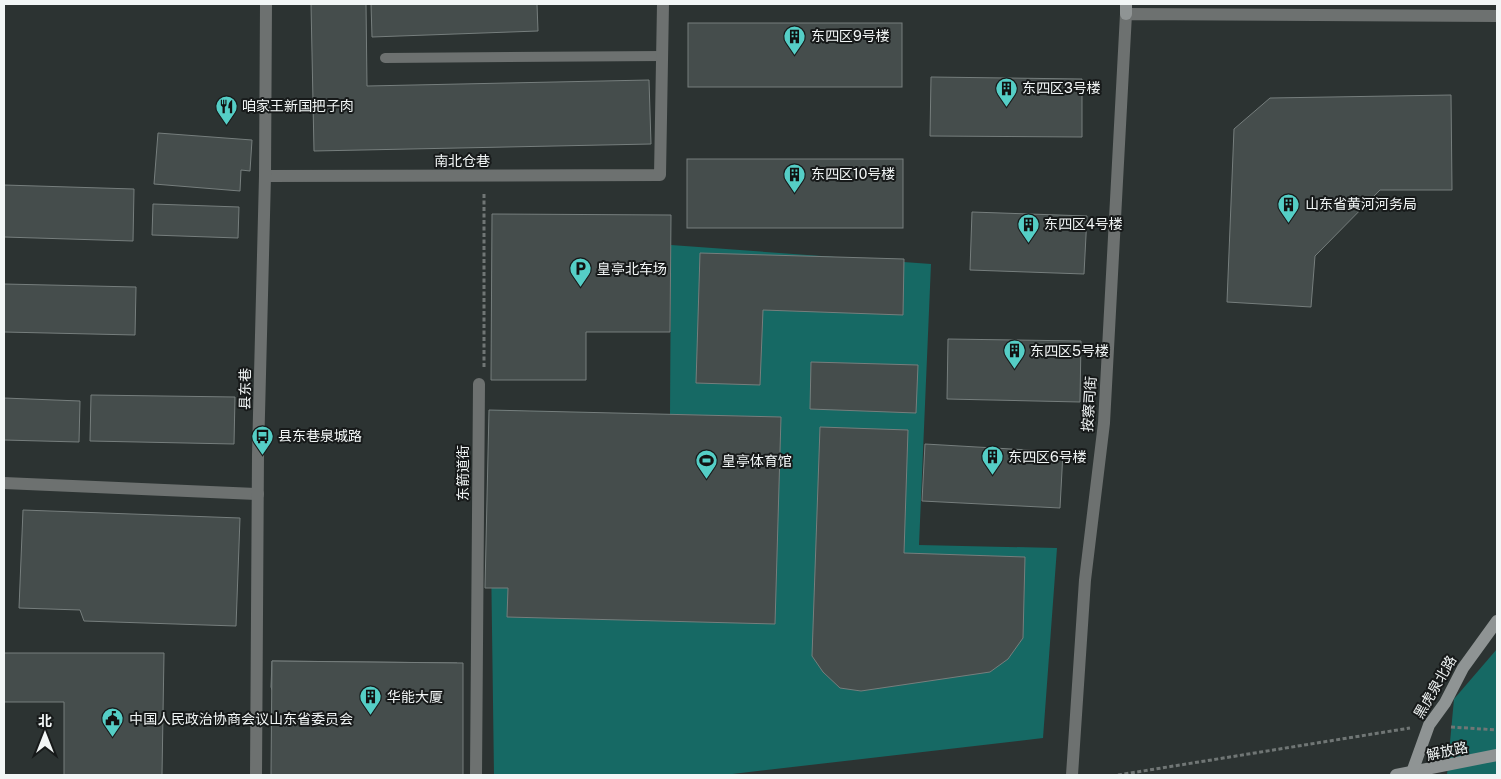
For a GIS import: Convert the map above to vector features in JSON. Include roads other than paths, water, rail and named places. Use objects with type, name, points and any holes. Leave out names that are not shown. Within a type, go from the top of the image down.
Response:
[{"type":"main road","name":"黑虎泉北路","points":[[1414,775],[1429,725],[1445,702],[1463,668],[1497,621]]},
{"type":"main road","name":"解放路","points":[[1396,775],[1414,775],[1497,755]]},
{"type":"street","name":"县东巷","points":[[256,775],[258,494],[265,176],[266,4]]},
{"type":"street","points":[[662,56],[663,4]]},
{"type":"street","points":[[1126,9],[1497,16]]},
{"type":"street","name":"按察司街","points":[[1072,775],[1085,580],[1104,423],[1126,9]]},
{"type":"street","name":"南北仓巷","points":[[265,176],[660,174],[662,56]]},
{"type":"street","name":"东箭道街","points":[[476,775],[479,384]]},
{"type":"street","points":[[4,483],[258,494]]},
{"type":"lane","points":[[385,58],[662,56]]},
{"type":"place","name":"东四区9号楼","points":[[795,55]]},
{"type":"place","name":"东四区3号楼","points":[[1006,107]]},
{"type":"place","name":"咱家王新国把子肉","points":[[226,125]]},
{"type":"place","name":"东四区10号楼","points":[[795,193]]},
{"type":"place","name":"山东省黄河河务局","points":[[1289,223]]},
{"type":"place","name":"东四区4号楼","points":[[1028,243]]},
{"type":"place","name":"皇亭北车场","points":[[581,288]]},
{"type":"place","name":"东四区5号楼","points":[[1014,370]]},
{"type":"place","name":"县东巷泉城路","points":[[262,455]]},
{"type":"place","name":"东四区6号楼","points":[[992,476]]},
{"type":"place","name":"皇亭体育馆","points":[[706,480]]},
{"type":"place","name":"华能大厦","points":[[371,716]]},
{"type":"place","name":"中国人民政治协商会议山东省委员会","points":[[113,738]]}]
